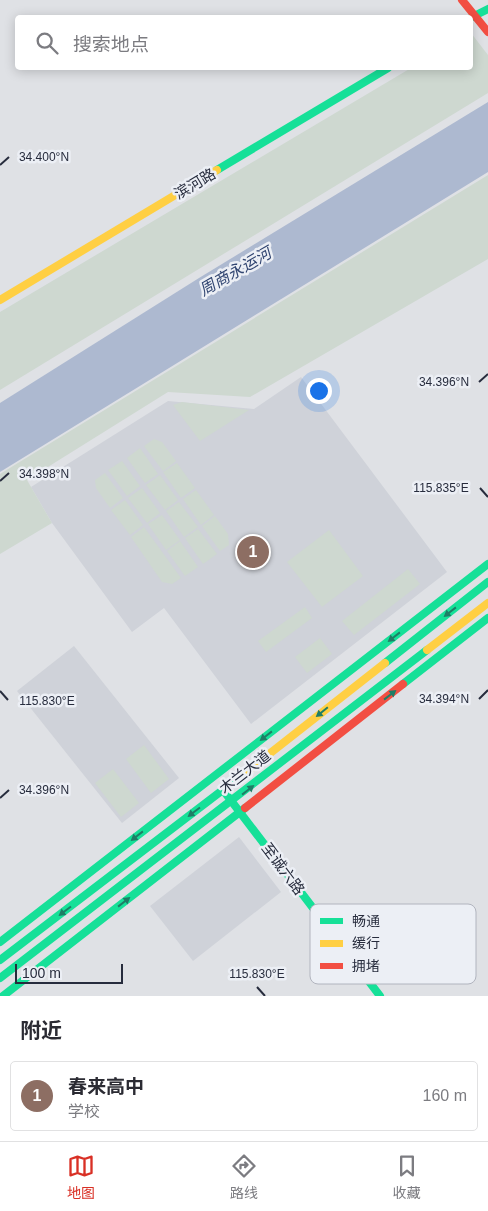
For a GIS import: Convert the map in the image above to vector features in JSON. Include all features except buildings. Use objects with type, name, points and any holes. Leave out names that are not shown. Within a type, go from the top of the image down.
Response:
[{"type":"main road","points":[[462,0],[472,15]]},
{"type":"main road","points":[[488,9],[473,17],[488,32]]},
{"type":"main road","name":"滨河路","points":[[0,300],[385,70]]},
{"type":"main road","points":[[0,942],[488,564]]},
{"type":"main road","name":"木兰大道","points":[[0,960],[223,790],[488,582]]},
{"type":"main road","name":"木兰大道","points":[[0,978],[232,802],[488,603]]},
{"type":"main road","points":[[2,996],[488,618]]},
{"type":"main road","name":"至诚六路","points":[[223,790],[310,904]]},
{"type":"main road","name":"至诚六路","points":[[371,984],[380,996]]},
{"type":"shaded area","points":[[473,36],[488,55],[488,93],[0,390],[0,312],[408,70],[473,70]]},
{"type":"shaded area","points":[[488,175],[488,259],[250,397],[168,392],[27,480],[52,523],[0,554],[0,474]]},
{"type":"shaded area","points":[[301,377],[447,572],[251,724],[164,608],[132,632],[52,523],[31,487],[168,401],[254,409]]},
{"type":"shaded area","points":[[182,402],[249,410],[200,441],[173,405]]},
{"type":"shaded area","points":[[154,439],[162,442],[176,461],[163,471],[144,446]]},
{"type":"shaded area","points":[[140,448],[158,474],[145,483],[127,458]]},
{"type":"shaded area","points":[[122,461],[140,486],[127,496],[108,470]]},
{"type":"shaded area","points":[[177,463],[195,488],[181,498],[163,472]]},
{"type":"shaded area","points":[[105,473],[123,498],[110,508],[96,488],[95,480]]},
{"type":"shaded area","points":[[160,475],[178,500],[165,510],[146,485]]},
{"type":"shaded area","points":[[142,488],[160,513],[147,523],[128,498]]},
{"type":"shaded area","points":[[196,490],[214,515],[201,525],[183,499]]},
{"type":"shaded area","points":[[125,500],[143,525],[130,535],[111,510]]},
{"type":"shaded area","points":[[179,502],[198,527],[184,537],[166,511]]},
{"type":"shaded area","points":[[162,515],[180,540],[166,550],[148,524]]},
{"type":"shaded area","points":[[215,516],[228,534],[229,545],[220,551],[202,526]]},
{"type":"shaded area","points":[[144,527],[181,578],[172,584],[162,582],[131,537]]},
{"type":"shaded area","points":[[198,529],[217,554],[203,564],[185,538]]},
{"type":"shaded area","points":[[329,530],[363,576],[322,607],[287,562]]},
{"type":"shaded area","points":[[180,541],[198,567],[185,576],[167,551]]},
{"type":"shaded area","points":[[408,569],[420,584],[354,635],[342,621]]},
{"type":"shaded area","points":[[305,607],[312,618],[266,652],[258,641]]},
{"type":"shaded area","points":[[320,638],[332,654],[307,673],[295,657]]},
{"type":"shaded area","points":[[74,646],[179,778],[122,823],[17,691]]},
{"type":"shaded area","points":[[144,745],[169,779],[151,793],[126,759]]},
{"type":"shaded area","points":[[113,769],[139,803],[121,817],[95,783]]},
{"type":"shaded area","points":[[239,837],[281,892],[193,961],[150,906]]},
{"type":"water","name":"周商永运河","points":[[488,102],[488,172],[0,472],[0,403],[199,278]]},
{"type":"traffic: fast","points":[[473,16],[488,9]]},
{"type":"traffic: fast","points":[[217,170],[385,70]]},
{"type":"traffic: fast","points":[[0,942],[488,564]]},
{"type":"traffic: fast","points":[[385,663],[488,582]]},
{"type":"traffic: fast","points":[[403,684],[488,618]]},
{"type":"traffic: fast","points":[[0,978],[427,650]]},
{"type":"traffic: fast","points":[[0,960],[245,773]]},
{"type":"traffic: fast","points":[[223,790],[310,904]]},
{"type":"traffic: fast","points":[[3,996],[245,808]]},
{"type":"traffic: fast","points":[[371,984],[380,996]]},
{"type":"traffic: slow","points":[[0,300],[217,170]]},
{"type":"traffic: slow","points":[[427,650],[488,603]]},
{"type":"traffic: slow","points":[[245,773],[385,663]]},
{"type":"traffic: jam","points":[[462,0],[488,32]]},
{"type":"traffic: jam","points":[[245,808],[403,684]]},
{"type":"place","name":"春来高中","points":[[253,552]]}]
